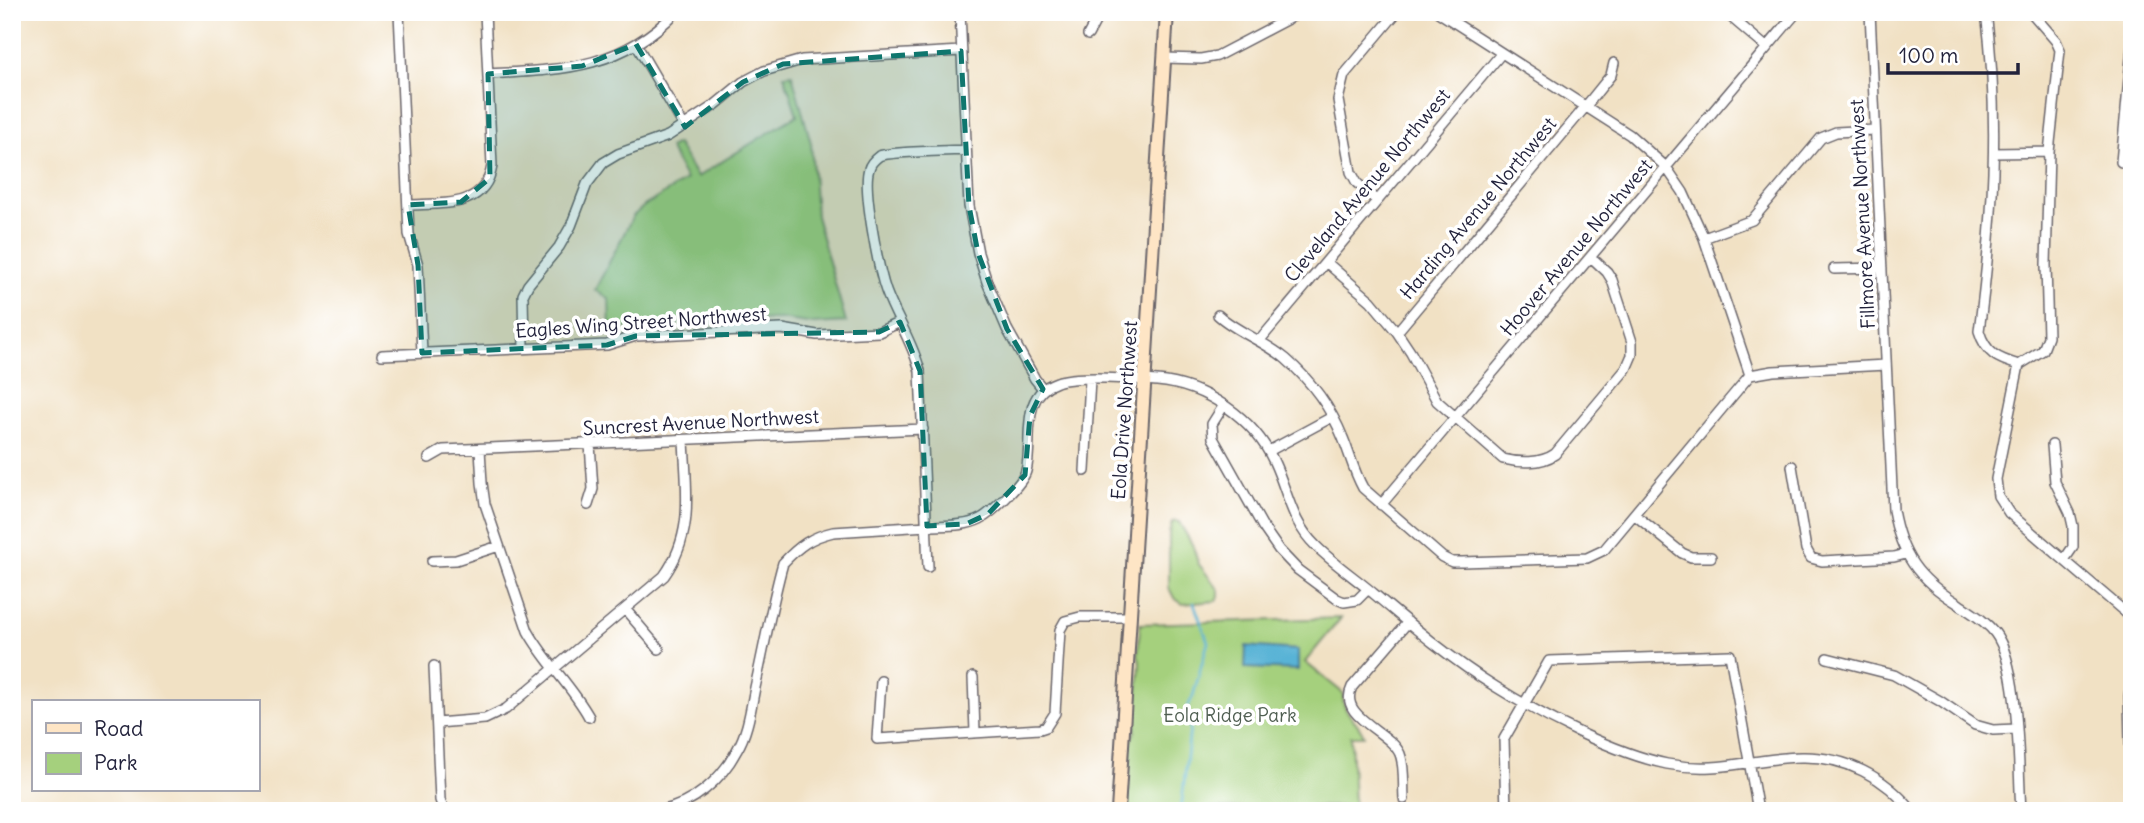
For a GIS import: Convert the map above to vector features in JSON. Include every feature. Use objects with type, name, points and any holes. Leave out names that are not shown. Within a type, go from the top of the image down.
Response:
[{"type":"main road","name":"Eola Drive Northwest","points":[[1118,811],[1167,12]]},
{"type":"street","points":[[399,12],[409,234],[418,265],[422,353]]},
{"type":"street","points":[[408,205],[461,202],[473,197],[490,178],[492,166],[485,12]]},
{"type":"street","points":[[488,74],[561,70],[608,58],[655,32],[676,12]]},
{"type":"street","points":[[960,12],[972,229],[987,282],[1007,329],[1043,389]]},
{"type":"street","points":[[1088,34],[1096,20],[1096,12]]},
{"type":"street","points":[[1164,58],[1201,59],[1217,56],[1301,12]]},
{"type":"street","points":[[1377,201],[1357,183],[1351,172],[1338,100],[1344,75],[1397,12]]},
{"type":"street","points":[[1438,12],[1630,135],[1666,167],[1683,192],[1704,238],[1750,375]]},
{"type":"street","points":[[1725,12],[1766,47]]},
{"type":"street","name":"Hoover Avenue Northwest","points":[[1381,505],[1797,12]]},
{"type":"street","name":"Fillmore Avenue Northwest","points":[[1870,12],[1888,414],[1893,510],[1897,533],[1917,571],[1932,586],[1980,619],[1995,633],[2007,655],[2012,678],[2021,811]]},
{"type":"street","points":[[1986,12],[1994,153],[1989,259],[1979,331],[1982,341],[1998,360],[2019,365]]},
{"type":"street","points":[[2031,12],[2056,41],[2060,51],[2049,152],[2046,265],[2048,337],[2043,349],[2019,365],[1996,479],[1998,496],[2009,513],[2132,618]]},
{"type":"street","points":[[636,44],[684,126]]},
{"type":"street","points":[[2121,162],[2132,47]]},
{"type":"street","points":[[524,348],[523,295],[571,226],[587,184],[603,163],[618,154],[668,136],[715,105],[743,82],[764,71],[802,60],[961,51]]},
{"type":"street","name":"Cleveland Avenue Northwest","points":[[1260,340],[1501,54]]},
{"type":"street","name":"Harding Avenue Northwest","points":[[1397,332],[1612,75],[1614,63]]},
{"type":"street","points":[[1704,238],[1752,220],[1828,133],[1875,130]]},
{"type":"street","points":[[928,567],[920,371],[917,358],[886,290],[873,237],[868,173],[873,161],[887,154],[966,150]]},
{"type":"street","points":[[1994,153],[2049,152]]},
{"type":"street","points":[[1326,262],[1371,301],[1397,332],[1437,401],[1503,459],[1513,462],[1541,460],[1555,454],[1626,369],[1632,355],[1632,342],[1612,280],[1591,257]]},
{"type":"street","points":[[1834,268],[1882,268]]},
{"type":"street","points":[[1218,316],[1229,325],[1260,340],[1304,376],[1343,435],[1363,488],[1442,557],[1452,562],[1587,558],[1604,550],[1750,375],[1773,371],[1886,365]]},
{"type":"street","name":"Eagles Wing Street Northwest","points":[[382,355],[607,345],[636,336],[782,329],[817,335],[879,332],[900,322]]},
{"type":"street","points":[[1085,471],[1090,379]]},
{"type":"street","points":[[660,811],[696,797],[722,772],[738,749],[748,722],[783,562],[799,545],[833,532],[966,524],[982,518],[1018,484],[1026,470],[1030,416],[1033,402],[1043,389],[1062,380],[1090,379],[1168,383],[1195,390],[1224,405],[1248,426],[1269,451],[1290,509],[1316,546],[1469,670],[1566,726],[1646,758],[1697,768],[1802,757],[1829,759],[1868,773],[1889,787],[1912,811]]},
{"type":"street","points":[[1224,405],[1212,424],[1213,438],[1279,550],[1298,570],[1340,601],[1357,600],[1368,589]]},
{"type":"street","points":[[1269,451],[1332,417]]},
{"type":"street","name":"Suncrest Avenue Northwest","points":[[429,458],[443,450],[923,429]]},
{"type":"street","points":[[437,723],[485,719],[506,709],[664,576],[681,547],[687,515],[684,440]]},
{"type":"street","points":[[588,505],[593,489],[590,444]]},
{"type":"street","points":[[2052,444],[2055,482],[2070,513],[2073,526],[2073,547],[2064,560]]},
{"type":"street","points":[[481,449],[485,504],[528,631],[538,649],[580,700],[589,717]]},
{"type":"street","points":[[1793,466],[1806,549],[1811,558],[1822,561],[1906,554]]},
{"type":"street","points":[[1634,515],[1682,553],[1692,557],[1711,557]]},
{"type":"street","points":[[432,561],[456,560],[499,546]]},
{"type":"street","points":[[625,610],[659,649]]},
{"type":"street","points":[[881,681],[877,739],[1046,727],[1055,713],[1059,630],[1065,621],[1080,617],[1130,617]]},
{"type":"street","points":[[1404,799],[1400,754],[1395,746],[1353,710],[1349,698],[1352,687],[1408,622]]},
{"type":"street","points":[[1506,811],[1504,739],[1549,661],[1730,655],[1758,811]]},
{"type":"street","points":[[1827,657],[1894,675],[1975,725],[1993,730],[2016,729]]},
{"type":"street","points":[[434,666],[440,800],[444,811]]},
{"type":"street","points":[[973,677],[975,732]]},
{"type":"street","points":[[2131,789],[2129,696],[2132,678]]},
{"type":"highlighted area","points":[[636,44],[685,127],[743,82],[783,64],[961,51],[969,206],[978,253],[1007,329],[1043,389],[1030,416],[1025,475],[988,514],[966,524],[927,526],[920,371],[900,322],[879,332],[636,336],[607,345],[422,353],[418,265],[408,205],[461,202],[490,178],[488,74],[582,66]]},
{"type":"green space","points":[[792,74],[811,143],[816,216],[846,322],[814,324],[780,319],[638,325],[610,332],[609,299],[595,290],[633,216],[686,180],[669,148],[677,144],[697,177],[797,115],[784,75]]},
{"type":"green space","points":[[1175,521],[1179,522],[1193,546],[1198,563],[1219,590],[1216,601],[1183,604],[1174,598],[1169,588],[1169,533]]},
{"type":"green space","name":"Eola Ridge Park","points":[[1341,618],[1305,662],[1343,693],[1347,712],[1364,736],[1351,736],[1354,806],[1127,810],[1131,740],[1135,731],[1140,663],[1140,624]]},
{"type":"water","points":[[1246,646],[1298,650],[1298,670],[1245,668]]},
{"type":"waterway","points":[[1181,811],[1190,728],[1186,711],[1193,696],[1208,642],[1194,603]]}]
